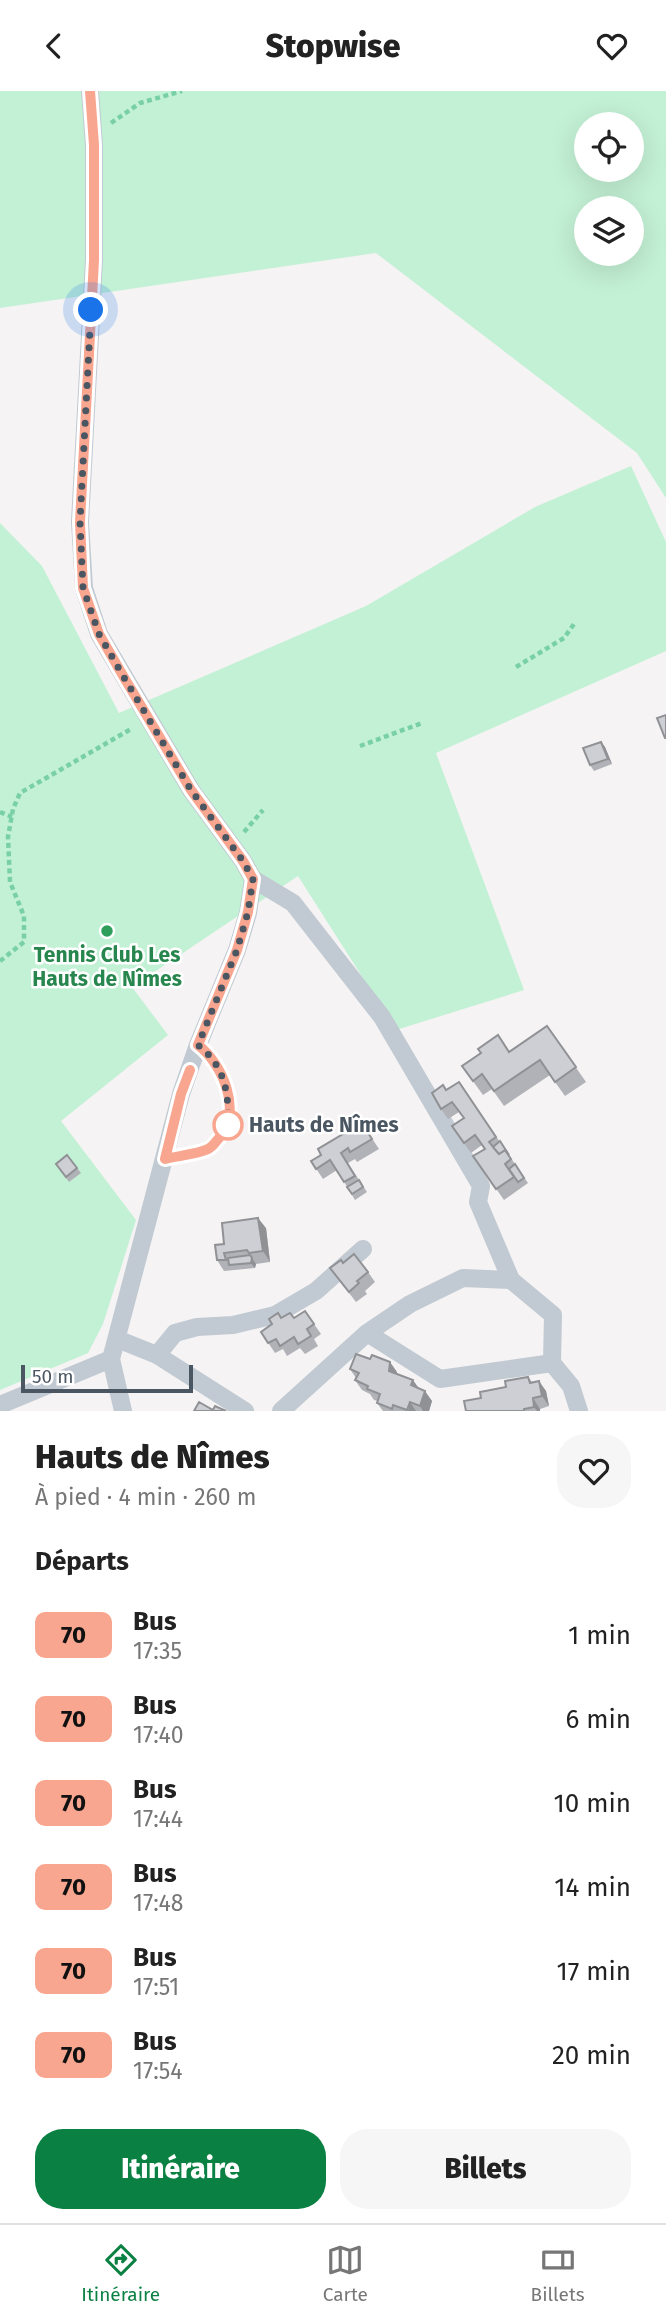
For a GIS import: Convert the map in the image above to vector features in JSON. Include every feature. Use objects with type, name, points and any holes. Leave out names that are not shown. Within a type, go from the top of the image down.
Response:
[{"type":"street","points":[[90,91],[94,260],[80,522],[83,588],[99,634],[191,790],[253,879],[293,904],[383,1017],[481,1186],[478,1202],[511,1280],[553,1315],[552,1363],[571,1386],[579,1411]]},
{"type":"street","points":[[123,1411],[111,1359],[181,1094],[237,950],[248,912],[253,879]]},
{"type":"street","points":[[157,1355],[175,1333],[197,1327],[233,1325],[275,1315],[316,1291],[363,1249]]},
{"type":"street","points":[[281,1411],[367,1333],[410,1304],[463,1279],[511,1280]]},
{"type":"street","points":[[367,1333],[439,1379],[552,1363]]},
{"type":"street","points":[[117,1339],[157,1355],[245,1411]]},
{"type":"street","points":[[0,1405],[111,1359]]},
{"type":"lane","points":[[165,1159],[210,1149],[228,1127],[229,1096],[219,1070],[209,1054],[198,1045]]},
{"type":"path","points":[[93,132],[104,128],[140,103],[182,91]]},
{"type":"path","points":[[516,667],[564,638],[574,624]]},
{"type":"path","points":[[360,746],[422,723]]},
{"type":"path","points":[[0,961],[24,942],[24,916],[10,882],[8,837],[20,793],[131,729]]},
{"type":"path","points":[[232,846],[263,810]]},
{"type":"path","points":[[0,812],[12,817]]},
{"type":"green space","points":[[0,91],[666,91],[666,498],[637,453],[376,253],[0,308]]},
{"type":"green space","name":"Tennis Club Les Hauts de Nîmes","points":[[631,466],[666,542],[666,651],[436,753],[524,990],[396,1030],[298,876],[132,987],[168,1035],[61,1121],[136,1220],[103,1324],[88,1353],[0,1390],[0,523],[42,566],[119,713],[366,606],[535,507]]},
{"type":"building","points":[[666,715],[666,738],[665,738],[657,718]]},
{"type":"building","points":[[601,742],[608,759],[590,765],[583,748]]},
{"type":"building","points":[[547,1026],[576,1067],[555,1082],[540,1060],[494,1091],[482,1074],[473,1081],[462,1066],[481,1053],[478,1049],[498,1035],[509,1052]]},
{"type":"building","points":[[459,1082],[496,1137],[489,1142],[499,1154],[505,1150],[511,1159],[505,1164],[514,1177],[496,1189],[473,1156],[485,1149],[475,1135],[464,1143],[452,1126],[464,1118],[452,1102],[441,1109],[432,1093],[443,1085],[446,1090]]},
{"type":"building","points":[[359,1119],[372,1139],[350,1152],[348,1148],[341,1153],[355,1176],[344,1182],[330,1160],[316,1169],[311,1161],[321,1155],[318,1149],[353,1128],[350,1124]]},
{"type":"building","points":[[500,1141],[509,1155],[505,1150],[499,1154],[493,1147]]},
{"type":"building","points":[[67,1155],[77,1168],[66,1177],[56,1164]]},
{"type":"building","points":[[515,1164],[524,1178],[518,1182],[509,1169]]},
{"type":"building","points":[[359,1180],[363,1187],[352,1194],[347,1187]]},
{"type":"building","points":[[258,1218],[263,1251],[224,1253],[226,1260],[217,1260],[215,1245],[224,1244],[222,1223]]},
{"type":"building","points":[[354,1254],[368,1272],[349,1292],[330,1268],[341,1260],[343,1263]]},
{"type":"building","points":[[250,1255],[251,1263],[229,1265],[228,1258]]},
{"type":"building","points":[[305,1311],[314,1324],[307,1329],[311,1336],[298,1344],[294,1337],[280,1346],[276,1339],[268,1343],[261,1332],[272,1324],[269,1319],[278,1313],[281,1318],[290,1313],[294,1318]]},
{"type":"building","points":[[356,1354],[370,1359],[372,1355],[390,1362],[389,1371],[413,1380],[411,1385],[425,1391],[420,1406],[410,1402],[407,1410],[393,1405],[392,1409],[377,1403],[380,1394],[355,1380],[359,1373],[350,1369]]},
{"type":"building","points":[[528,1377],[530,1383],[539,1381],[542,1396],[533,1398],[534,1407],[524,1411],[466,1411],[464,1401],[481,1398],[480,1392],[506,1387],[505,1381]]},
{"type":"building","points":[[199,1402],[213,1410],[215,1406],[226,1411],[194,1411]]},
{"type":"bus line","name":"70","points":[[90,91],[94,145],[94,260],[80,522],[83,588],[99,634],[122,674],[191,790],[253,879],[248,912],[237,950],[198,1045],[209,1054],[219,1070],[229,1096],[228,1127],[210,1149],[165,1159],[181,1094],[190,1070]]},
{"type":"place","name":"Tennis Club Les Hauts de Nîmes","points":[[107,931]]},
{"type":"place","name":"Hauts de Nîmes","points":[[228,1125]]},
{"type":"route","points":[[91,310],[80,522],[83,588],[99,634],[122,674],[191,790],[253,879],[248,912],[237,950],[198,1045],[209,1054],[219,1070],[229,1096],[228,1125]]}]
